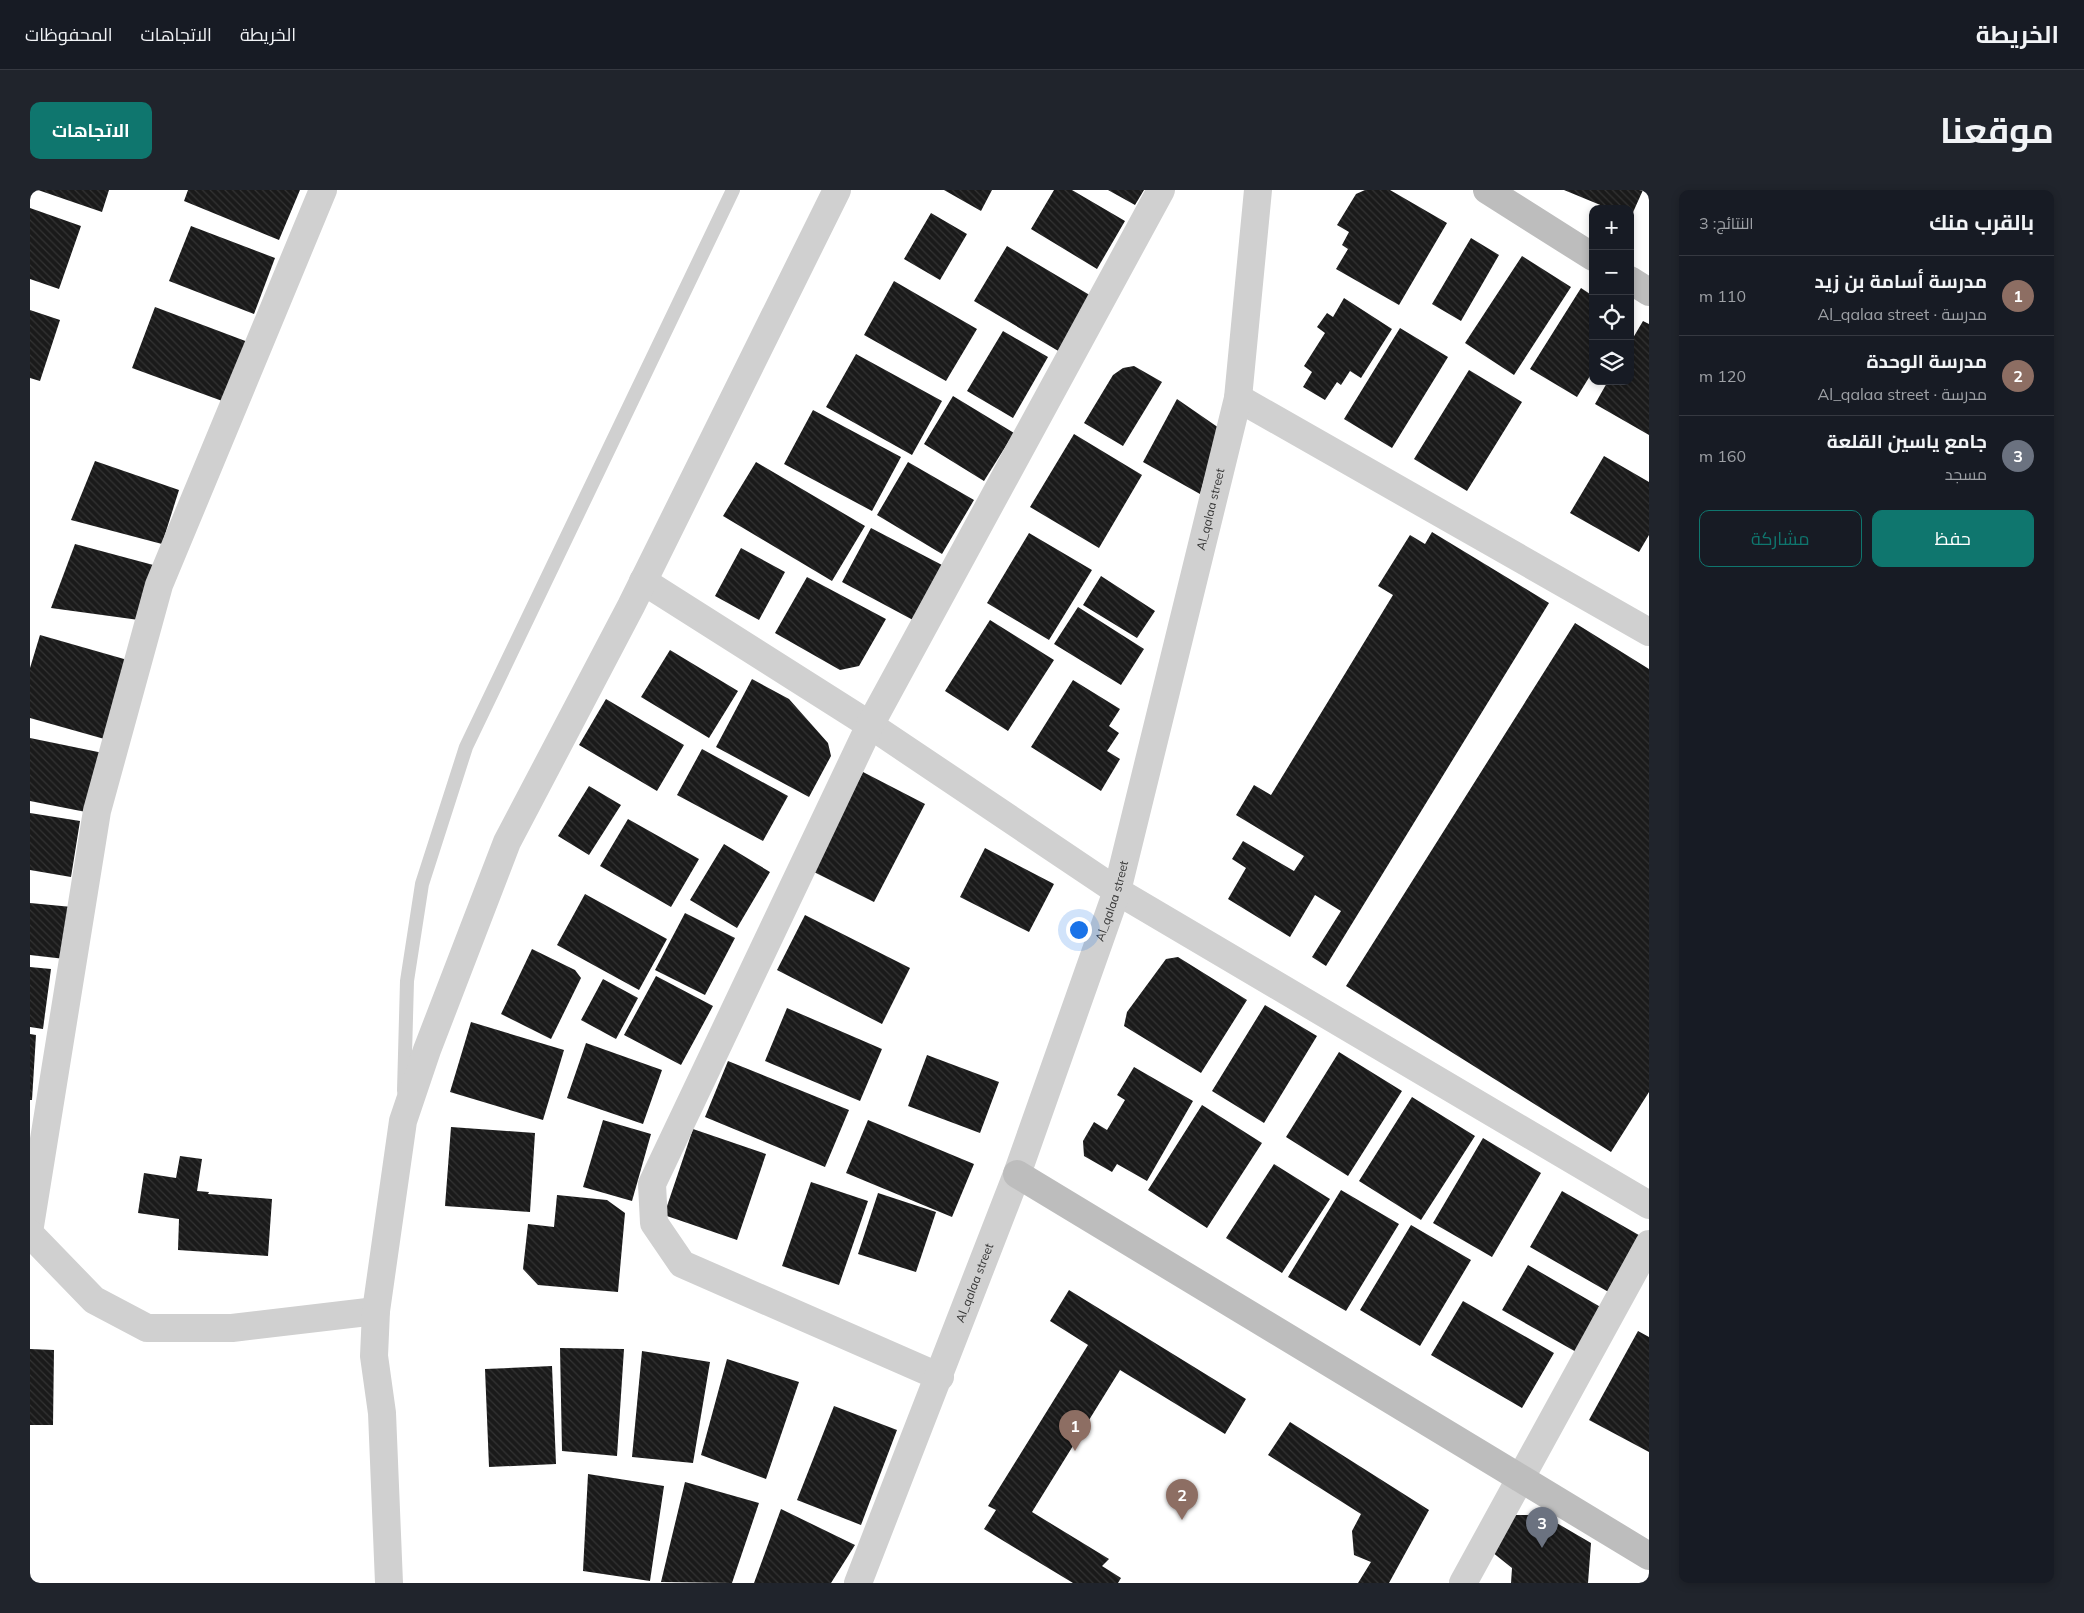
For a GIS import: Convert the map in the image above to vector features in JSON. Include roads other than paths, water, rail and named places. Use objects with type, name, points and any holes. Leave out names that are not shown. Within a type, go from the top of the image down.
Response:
[{"type":"street","points":[[30,1226],[97,811],[159,585],[323,190]]},
{"type":"street","points":[[389,1583],[382,1413],[374,1356],[376,1311],[404,1121],[427,1050],[507,842],[643,582],[837,190]]},
{"type":"street","points":[[940,1377],[682,1264],[654,1223],[652,1184],[870,725],[1162,190]]},
{"type":"street","name":"Al_qalaa street","points":[[858,1583],[940,1377],[1017,1174],[1117,891],[1238,398],[1258,190]]},
{"type":"street","points":[[1488,190],[1589,254]]},
{"type":"street","points":[[1634,283],[1649,292]]},
{"type":"street","points":[[1238,398],[1649,632]]},
{"type":"street","points":[[643,582],[870,725],[1117,891],[1649,1205]]},
{"type":"street","points":[[1017,1174],[1649,1556]]},
{"type":"street","points":[[30,1234],[94,1300],[147,1328],[232,1328],[376,1311]]},
{"type":"street","points":[[1463,1583],[1522,1479],[1649,1244]]},
{"type":"lane","points":[[404,1121],[407,981],[422,884],[466,746],[733,190]]},
{"type":"place","name":"مدرسة أسامة بن زيد","points":[[1075,1451]]},
{"type":"place","name":"مدرسة الوحدة","points":[[1182,1520]]},
{"type":"place","name":"جامع ياسين القلعة","points":[[1542,1548]]}]
